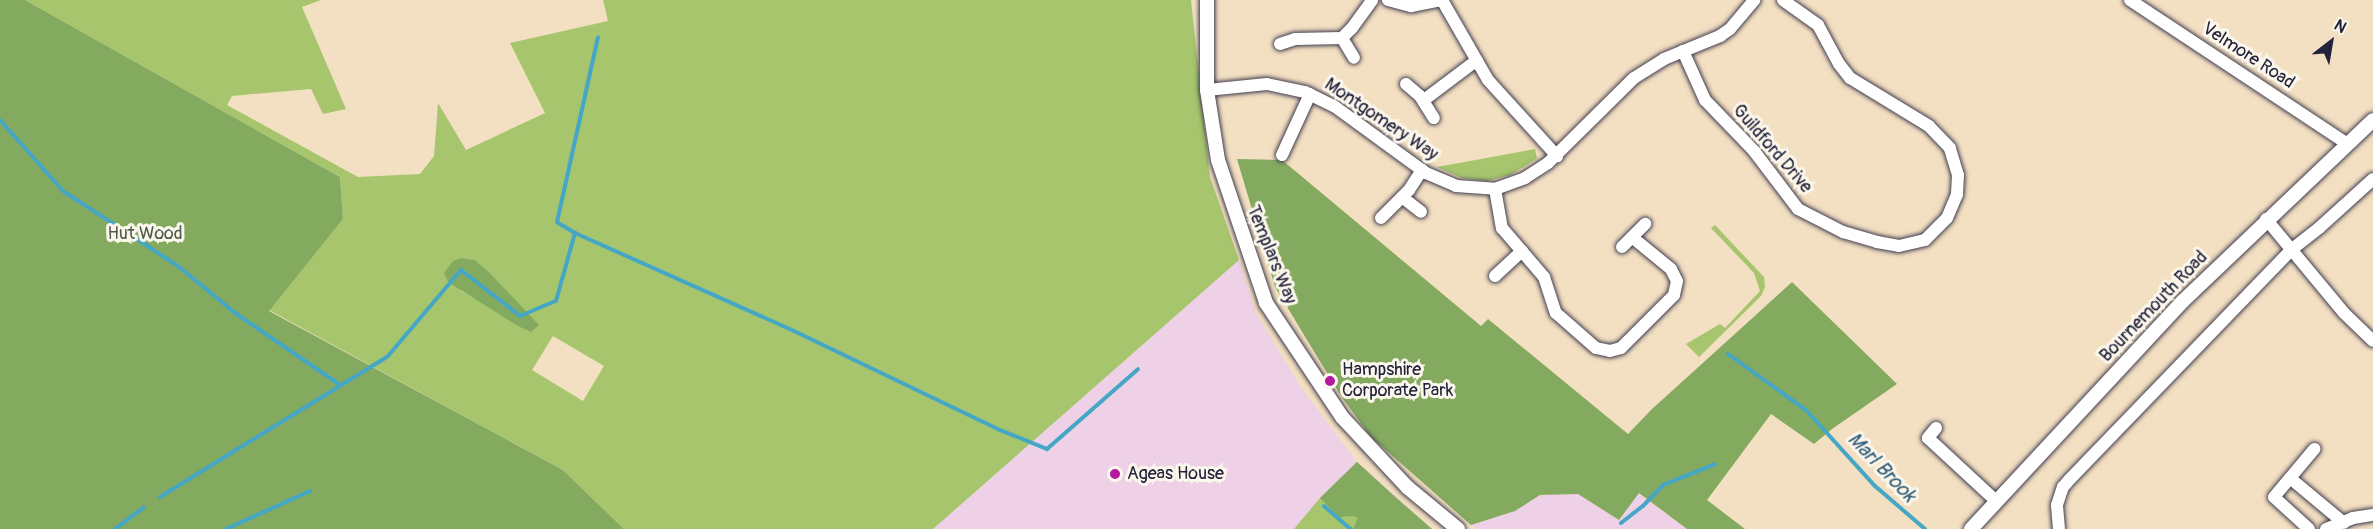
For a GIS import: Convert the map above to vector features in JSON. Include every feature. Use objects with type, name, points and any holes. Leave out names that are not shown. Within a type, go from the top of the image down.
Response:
[{"type":"street","name":"Templars Way","points":[[1207,0],[1207,90],[1222,178],[1266,303],[1328,397],[1362,440],[1407,487],[1458,529]]},
{"type":"street","points":[[1280,44],[1295,39],[1342,38],[1372,0]]},
{"type":"street","points":[[1388,0],[1411,6],[1442,0],[1477,60],[1505,101],[1557,156]]},
{"type":"street","name":"Montgomery Way","points":[[1207,90],[1267,84],[1310,94],[1334,106],[1422,170],[1456,186],[1495,189],[1525,178],[1557,156],[1634,78],[1730,29],[1754,0]]},
{"type":"street","name":"Guildford Drive","points":[[1683,51],[1705,100],[1754,151],[1798,208],[1843,232],[1877,242],[1899,246],[1926,240],[1947,218],[1957,194],[1958,175],[1950,148],[1929,126],[1850,78],[1839,64],[1818,25],[1783,0]]},
{"type":"street","name":"Velmore Road","points":[[2130,0],[2346,143]]},
{"type":"street","points":[[1342,38],[1354,58]]},
{"type":"street","points":[[1424,100],[1477,60]]},
{"type":"street","points":[[1406,84],[1424,100],[1434,118]]},
{"type":"street","points":[[1282,155],[1310,94]]},
{"type":"street","name":"Bournemouth Road","points":[[1971,529],[2182,301],[2346,143],[2373,120]]},
{"type":"street","points":[[1381,218],[1402,197],[1422,170]]},
{"type":"street","points":[[2059,529],[2057,505],[2063,487],[2070,479],[2291,250],[2373,179]]},
{"type":"street","points":[[1495,189],[1502,228],[1544,277],[1559,318],[1589,344],[1610,351],[1627,344],[1671,300],[1676,288],[1671,269],[1632,237]]},
{"type":"street","points":[[1402,197],[1421,212]]},
{"type":"street","points":[[2266,219],[2344,313],[2373,340]]},
{"type":"street","points":[[1622,247],[1645,224]]},
{"type":"street","points":[[1494,276],[1522,250]]},
{"type":"street","points":[[1936,428],[1928,438],[1996,501]]},
{"type":"street","points":[[2309,529],[2274,497],[2314,449]]},
{"type":"street","points":[[2290,478],[2344,523]]},
{"type":"street","points":[[2326,529],[2352,518],[2373,515]]},
{"type":"shaded area","name":"Hampshire Corporate Park","points":[[1239,260],[1255,311],[1302,389],[1357,462],[1432,529],[933,529]]},
{"type":"shaded area","points":[[1638,493],[1687,529],[1477,529],[1471,525],[1515,511],[1540,495],[1578,494],[1619,520]]},
{"type":"green space","name":"Hut Wood","points":[[0,0],[25,0],[340,177],[343,219],[269,311],[563,470],[624,529],[0,529]]},
{"type":"green space","points":[[25,0],[321,0],[302,7],[346,109],[323,114],[311,89],[232,96],[227,105],[358,177],[420,174],[434,156],[438,103],[466,150],[545,113],[510,43],[608,21],[603,0],[1191,0],[1210,177],[1239,260],[933,529],[624,529],[563,470],[269,310],[343,219],[340,177]],"holes":[[[462,258],[475,260],[510,295],[480,301],[461,291]],[[553,336],[604,366],[583,401],[532,370]]]},
{"type":"green space","points":[[1535,149],[1537,158],[1530,163],[1510,175],[1487,181],[1462,178],[1437,167]]},
{"type":"green space","points":[[1237,159],[1282,160],[1481,326],[1488,319],[1628,434],[1651,410],[1792,282],[1897,384],[1814,444],[1771,414],[1707,500],[1745,529],[1687,529],[1639,493],[1619,520],[1578,494],[1540,495],[1515,511],[1471,525],[1371,437],[1341,396],[1275,287]]},
{"type":"green space","points":[[1715,225],[1764,277],[1765,287],[1761,296],[1699,357],[1686,344],[1720,324],[1725,328],[1760,291],[1754,273],[1711,228]]},
{"type":"green space","points":[[462,258],[475,260],[487,270],[539,325],[531,332],[518,326],[448,282],[444,273],[453,261]]},
{"type":"green space","points":[[1357,462],[1432,529],[1294,529],[1320,498]]},
{"type":"green space","points":[[1357,462],[1432,529],[1353,529],[1358,518],[1339,517],[1320,498]]},
{"type":"waterway","points":[[575,233],[557,222],[598,37]]},
{"type":"waterway","points":[[0,120],[63,191],[178,266],[235,313],[340,385]]},
{"type":"waterway","points":[[160,497],[388,356],[461,270],[520,316],[556,301],[575,233],[794,331],[1000,430],[1047,449],[1138,369]]},
{"type":"waterway","name":"Marl Brook","points":[[1728,354],[1806,410],[1875,486],[1925,529]]},
{"type":"waterway","name":"Marl Brook","points":[[1621,523],[1643,506],[1663,485],[1715,464]]},
{"type":"waterway","points":[[226,529],[310,491]]},
{"type":"waterway","name":"Marl Brook","points":[[1324,506],[1350,529]]},
{"type":"waterway","points":[[115,529],[144,507]]},
{"type":"place","name":"Hampshire Corporate Park","points":[[1330,381]]},
{"type":"place","name":"Ageas House","points":[[1115,474]]}]
